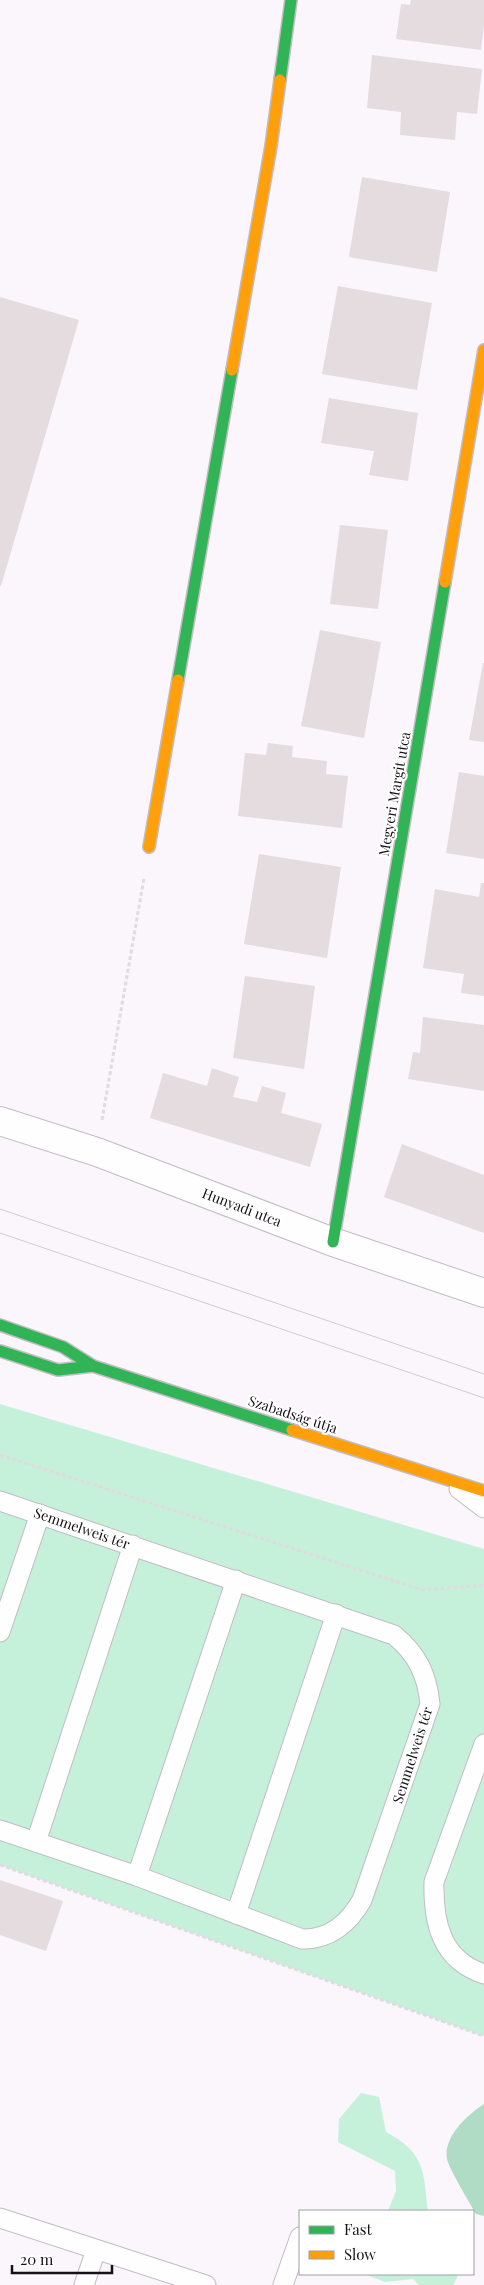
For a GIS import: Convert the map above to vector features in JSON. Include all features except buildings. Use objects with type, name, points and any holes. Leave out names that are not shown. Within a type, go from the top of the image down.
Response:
[{"type":"street","points":[[149,847],[271,146],[291,0]]},
{"type":"street","name":"Megyeri Margit utca","points":[[333,1242],[484,350]]},
{"type":"street","name":"Hunyadi utca","points":[[0,1121],[97,1152],[333,1242],[484,1293]]},
{"type":"street","points":[[3,1331],[63,1346],[93,1366]]},
{"type":"street","points":[[3,1331],[58,1370],[93,1366]]},
{"type":"street","name":"Szabadság útja","points":[[93,1366],[484,1491]]},
{"type":"lane","points":[[446,1479],[484,1508]]},
{"type":"lane","name":"Semmelweis tér","points":[[0,1500],[394,1634],[416,1656],[428,1687],[430,1704],[362,1900],[355,1913],[344,1924],[331,1933],[314,1940],[302,1939],[136,1876],[0,1830]]},
{"type":"lane","points":[[0,1632],[40,1514]]},
{"type":"lane","points":[[36,1842],[133,1545]]},
{"type":"lane","points":[[136,1876],[236,1580]]},
{"type":"lane","points":[[236,1914],[336,1614]]},
{"type":"lane","points":[[484,1744],[434,1882],[433,1901],[435,1922],[445,1944],[458,1959],[475,1971],[484,1974]]},
{"type":"lane","points":[[0,2218],[206,2285]]},
{"type":"lane","points":[[283,2285],[299,2240]]},
{"type":"lane","points":[[84,2285],[96,2250]]},
{"type":"path","points":[[97,1152],[149,847]]},
{"type":"path","points":[[0,1455],[423,1590],[484,1586]]},
{"type":"path","points":[[0,1865],[484,2036]]},
{"type":"green space","points":[[0,1404],[484,1549],[484,2036],[0,1865]]},
{"type":"green space","points":[[361,2093],[379,2097],[386,2132],[409,2148],[420,2164],[425,2184],[428,2210],[388,2210],[396,2191],[395,2171],[338,2142],[339,2119]]},
{"type":"green space","points":[[484,2104],[484,2216],[476,2214],[455,2178],[447,2159],[447,2151],[452,2135],[470,2114]]},
{"type":"green space","points":[[367,2275],[458,2275],[453,2285],[419,2285],[413,2279],[385,2282]]},
{"type":"tram line","points":[[0,1209],[484,1374]]},
{"type":"tram line","points":[[0,1233],[484,1398]]},
{"type":"traffic: fast","points":[[280,80],[291,0]]},
{"type":"traffic: fast","points":[[178,680],[232,370]]},
{"type":"traffic: fast","points":[[333,1242],[445,582]]},
{"type":"traffic: fast","points":[[0,1325],[63,1347],[93,1366],[292,1430]]},
{"type":"traffic: fast","points":[[0,1351],[58,1370],[93,1366]]},
{"type":"traffic: slow","points":[[232,370],[271,146],[280,80]]},
{"type":"traffic: slow","points":[[445,582],[484,350]]},
{"type":"traffic: slow","points":[[149,847],[178,680]]},
{"type":"traffic: slow","points":[[292,1430],[484,1491]]}]
